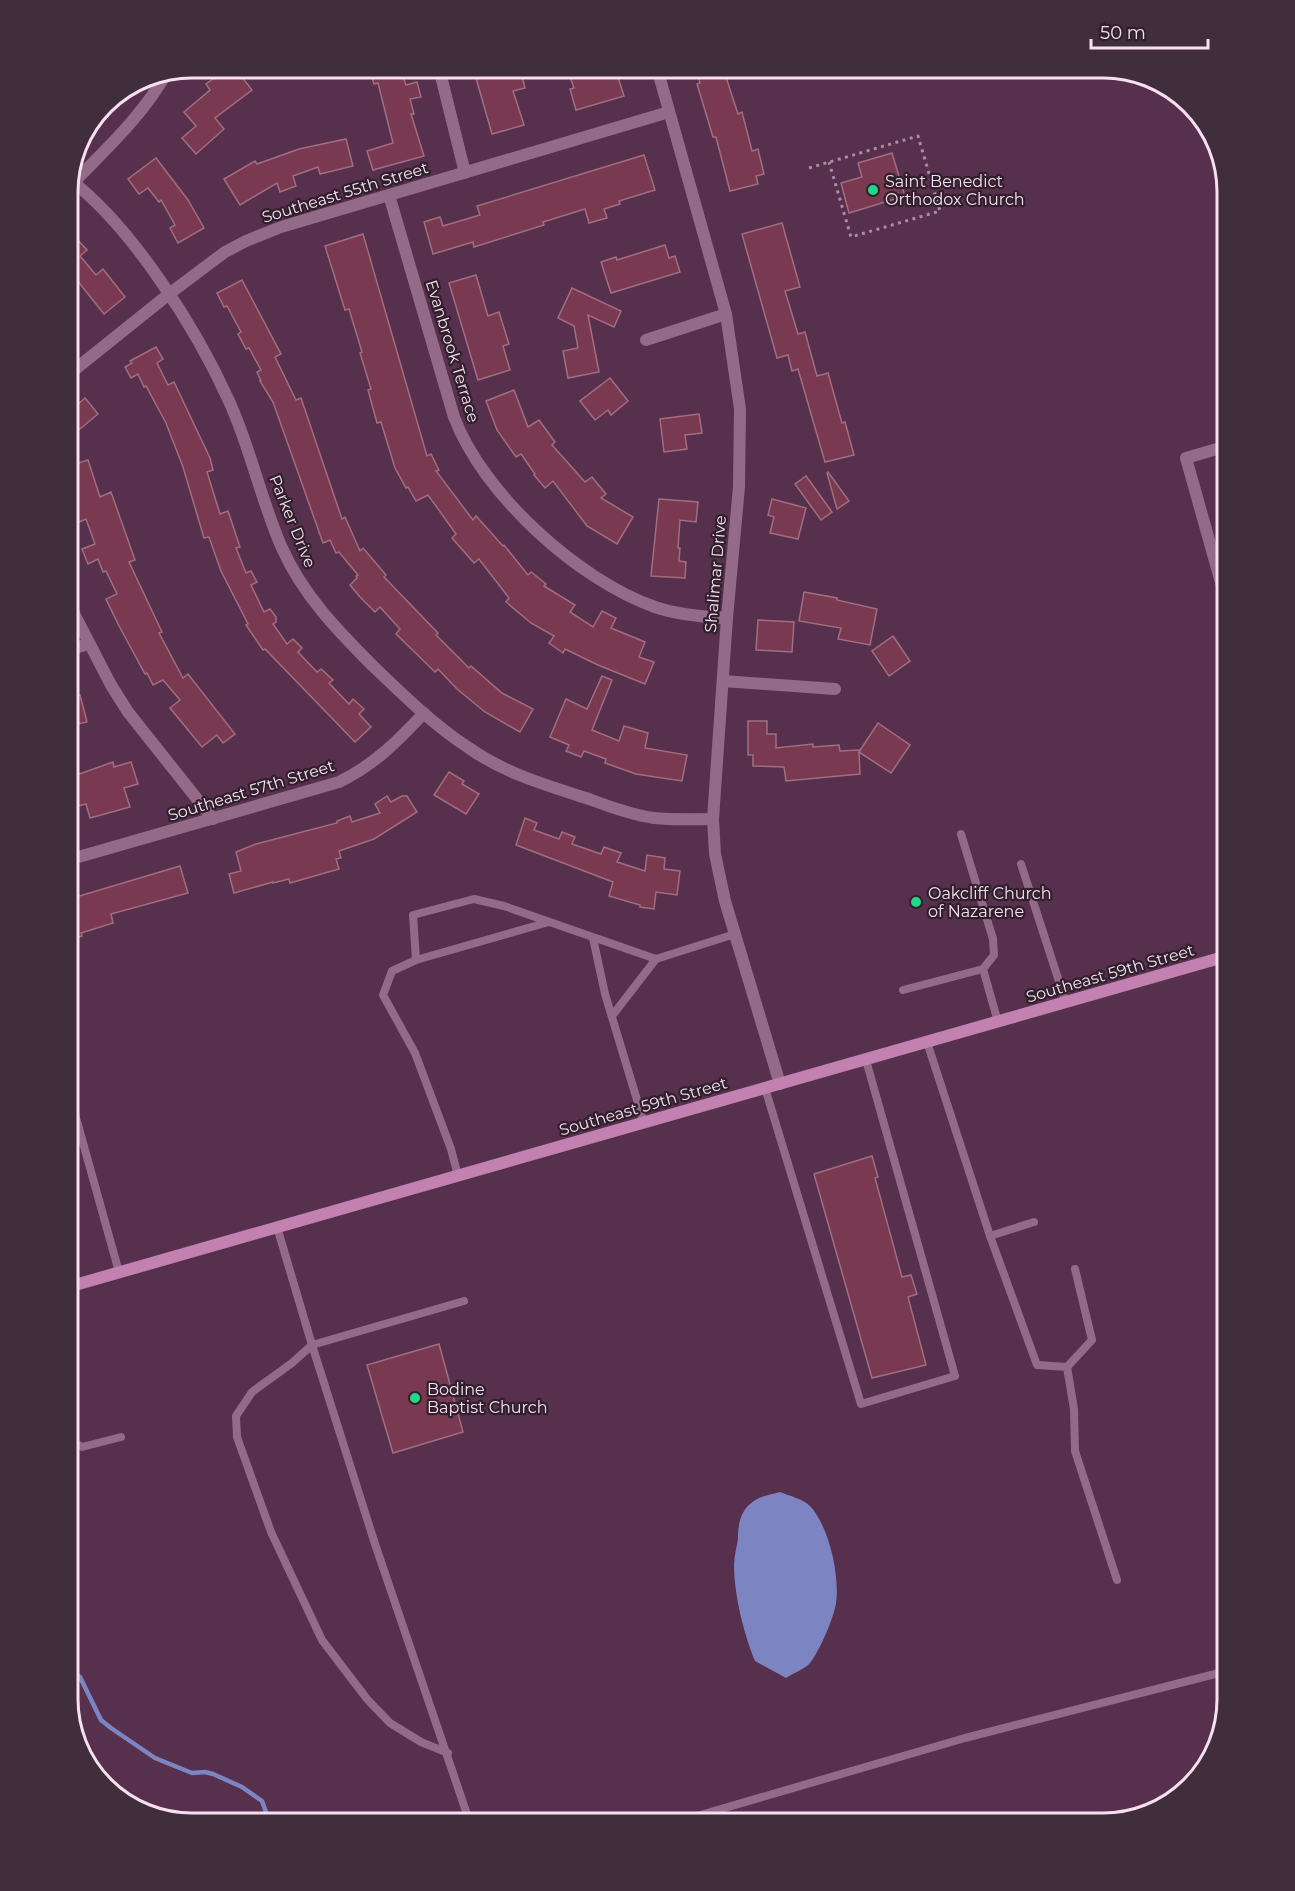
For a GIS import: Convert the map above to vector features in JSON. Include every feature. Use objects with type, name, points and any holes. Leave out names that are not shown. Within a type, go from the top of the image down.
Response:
[{"type":"main road","name":"Southeast 59th Street","points":[[78,1284],[1217,959]]},
{"type":"street","points":[[441,78],[465,173]]},
{"type":"street","name":"Shalimar Drive","points":[[660,78],[726,314],[737,381],[740,429],[739,487],[712,819],[718,877],[780,1084]]},
{"type":"street","points":[[80,173],[127,127],[160,83]]},
{"type":"street","name":"Southeast 55th Street","points":[[78,367],[225,252],[246,241],[281,227],[669,112]]},
{"type":"street","name":"Parker Drive","points":[[78,186],[103,209],[126,236],[184,318],[230,402],[281,546],[301,584],[332,625],[424,713],[469,749],[484,758],[562,791],[639,815],[655,818],[712,819]]},
{"type":"street","name":"Evanbrook Terrace","points":[[389,195],[454,417],[460,434],[479,466],[524,517],[555,546],[582,568],[610,586],[657,608],[692,616],[727,618]]},
{"type":"street","points":[[646,340],[726,314]]},
{"type":"street","points":[[1217,449],[1186,458],[1217,568]]},
{"type":"street","points":[[78,622],[128,712],[213,819]]},
{"type":"street","points":[[78,647],[89,644]]},
{"type":"street","points":[[723,681],[835,689]]},
{"type":"street","name":"Southeast 57th Street","points":[[78,857],[324,787],[358,773],[394,746],[424,713]]},
{"type":"lane","points":[[903,990],[983,969],[994,955],[993,939],[961,834]]},
{"type":"lane","points":[[1021,864],[1066,1003]]},
{"type":"lane","points":[[416,960],[413,915],[474,899],[504,906],[656,959]]},
{"type":"lane","points":[[458,1176],[451,1149],[415,1053],[383,995],[392,971],[416,960],[549,922]]},
{"type":"lane","points":[[612,1016],[656,959],[735,934]]},
{"type":"lane","points":[[593,938],[612,1016],[644,1123]]},
{"type":"lane","points":[[983,969],[998,1022]]},
{"type":"lane","points":[[927,1042],[990,1236],[1037,1365],[1066,1367]]},
{"type":"lane","points":[[765,1089],[861,1404],[955,1376],[866,1060]]},
{"type":"lane","points":[[78,1125],[119,1272]]},
{"type":"lane","points":[[990,1236],[1034,1222]]},
{"type":"lane","points":[[277,1227],[375,1544],[467,1813]]},
{"type":"lane","points":[[1066,1367],[1092,1340],[1075,1269]]},
{"type":"lane","points":[[448,1754],[421,1742],[390,1723],[367,1699],[322,1640],[271,1532],[237,1437],[236,1416],[252,1392],[292,1363],[312,1345],[464,1301]]},
{"type":"lane","points":[[1066,1367],[1074,1409],[1075,1451],[1117,1580]]},
{"type":"lane","points":[[78,1444],[82,1447],[121,1437]]},
{"type":"lane","points":[[707,1813],[965,1738],[1217,1674]]},
{"type":"path","points":[[809,168],[829,162],[918,136],[940,211],[851,237],[829,162]]},
{"type":"water","points":[[780,1492],[804,1501],[817,1515],[832,1552],[837,1592],[832,1617],[814,1658],[805,1667],[786,1678],[755,1661],[740,1614],[734,1565],[739,1524],[744,1511],[757,1499]]},
{"type":"building","points":[[214,78],[243,78],[252,90],[215,118],[224,129],[196,154],[182,138],[196,126],[184,112],[210,90],[206,84]]},
{"type":"building","points":[[372,78],[404,78],[406,85],[417,82],[421,97],[410,99],[414,114],[411,114],[424,156],[373,170],[367,151],[393,143],[378,83],[374,84]]},
{"type":"building","points":[[476,78],[522,78],[525,88],[513,91],[524,125],[492,134]]},
{"type":"building","points":[[570,78],[618,78],[624,96],[576,110],[570,89],[574,88]]},
{"type":"building","points":[[699,78],[726,78],[738,114],[742,112],[752,151],[758,149],[764,174],[756,176],[758,184],[730,191],[716,137],[713,137],[697,84],[700,83]]},
{"type":"building","points":[[346,139],[353,166],[320,174],[318,167],[293,176],[296,186],[280,192],[277,183],[240,205],[224,179],[255,161],[257,164],[299,149]]},
{"type":"building","name":"Saint Benedict Orthodox Church","points":[[892,153],[905,196],[849,213],[841,183],[862,177],[858,163]]},
{"type":"building","points":[[644,155],[655,190],[619,201],[620,204],[604,209],[607,218],[589,223],[585,209],[543,222],[544,225],[474,247],[473,242],[433,254],[424,222],[440,217],[443,226],[480,215],[477,206]]},
{"type":"building","points":[[156,158],[188,200],[204,228],[178,243],[170,228],[175,225],[161,200],[159,202],[148,188],[139,194],[128,179]]},
{"type":"building","points":[[782,223],[800,287],[785,291],[798,334],[805,332],[817,376],[828,373],[854,455],[825,462],[798,369],[792,371],[788,355],[777,358],[742,234]]},
{"type":"building","points":[[363,234],[427,456],[431,454],[439,470],[436,471],[473,520],[476,516],[504,545],[528,575],[531,572],[546,584],[544,586],[575,605],[570,612],[593,627],[602,611],[616,618],[611,628],[645,642],[639,657],[654,662],[645,684],[565,649],[563,653],[549,643],[554,636],[531,623],[506,602],[509,598],[479,559],[474,563],[452,538],[456,534],[428,495],[416,501],[408,487],[406,488],[395,468],[381,422],[377,423],[368,390],[371,389],[360,353],[362,352],[349,309],[345,310],[325,246]]},
{"type":"building","points":[[78,240],[87,250],[80,256],[96,275],[103,269],[125,297],[104,314],[78,281]]},
{"type":"building","points":[[665,245],[669,258],[675,256],[680,272],[611,293],[601,262],[616,257],[617,260]]},
{"type":"building","points":[[476,275],[488,316],[499,312],[509,344],[503,346],[510,370],[478,380],[449,283]]},
{"type":"building","points":[[242,280],[281,354],[275,357],[296,400],[301,398],[342,519],[345,517],[360,551],[363,548],[386,575],[384,577],[469,668],[471,666],[502,693],[533,709],[520,732],[485,712],[457,689],[438,669],[435,672],[396,634],[400,629],[380,607],[375,612],[360,597],[350,585],[358,575],[339,552],[336,553],[330,540],[323,543],[273,402],[260,381],[257,372],[261,370],[249,348],[246,349],[238,334],[241,332],[217,293]]},
{"type":"building","points":[[572,288],[621,311],[614,327],[588,315],[599,372],[568,378],[563,351],[578,348],[574,326],[558,318]]},
{"type":"building","points":[[156,347],[163,359],[157,363],[168,385],[174,382],[210,458],[213,470],[207,472],[220,514],[228,511],[240,547],[236,548],[246,573],[251,571],[257,582],[251,585],[264,612],[270,609],[276,617],[276,622],[273,624],[287,644],[293,639],[302,648],[298,652],[317,672],[321,669],[333,680],[329,683],[349,704],[353,699],[364,709],[359,714],[371,727],[355,742],[265,649],[263,650],[246,625],[248,624],[221,571],[209,537],[204,538],[183,467],[166,423],[138,374],[131,378],[125,367],[132,363],[130,361]]},
{"type":"building","points":[[610,378],[628,401],[611,415],[608,410],[595,420],[580,401]]},
{"type":"building","points":[[514,390],[528,427],[539,420],[555,442],[552,445],[585,482],[592,477],[606,494],[601,498],[633,517],[617,544],[587,526],[553,481],[545,488],[521,454],[516,457],[497,430],[486,401]]},
{"type":"building","points":[[85,398],[98,414],[78,431],[78,404]]},
{"type":"building","points":[[699,414],[702,433],[685,435],[687,449],[664,452],[660,419]]},
{"type":"building","points":[[88,460],[100,497],[111,492],[135,560],[129,562],[162,632],[159,633],[183,678],[188,674],[235,734],[223,743],[217,735],[202,747],[170,708],[180,700],[163,680],[153,685],[118,624],[106,599],[117,594],[106,571],[103,572],[98,559],[88,564],[82,549],[95,544],[86,519],[78,522],[78,463]]},
{"type":"building","points":[[827,473],[849,501],[837,509]]},
{"type":"building","points":[[806,476],[832,512],[821,520],[795,484]]},
{"type":"building","points":[[659,499],[698,502],[696,522],[680,520],[679,561],[686,562],[685,578],[651,576]]},
{"type":"building","points":[[772,499],[806,508],[798,539],[770,533],[774,517],[768,515]]},
{"type":"building","points":[[804,592],[877,609],[870,645],[838,639],[841,628],[799,621]]},
{"type":"building","points":[[758,620],[794,622],[792,652],[756,650]]},
{"type":"building","points":[[893,636],[910,661],[889,676],[872,651]]},
{"type":"building","points":[[602,676],[612,680],[592,730],[619,741],[624,726],[648,733],[645,748],[687,755],[682,781],[636,774],[605,763],[606,759],[584,751],[581,757],[566,751],[569,745],[550,737],[566,699],[587,709]]},
{"type":"building","points":[[78,695],[80,695],[87,722],[78,724]]},
{"type":"building","points":[[748,721],[767,721],[767,734],[776,734],[776,748],[813,744],[813,747],[839,745],[840,751],[859,750],[860,774],[786,781],[784,767],[753,766],[753,755],[748,755]]},
{"type":"building","points":[[878,723],[910,745],[891,773],[859,752]]},
{"type":"building","points":[[113,762],[114,767],[131,762],[138,784],[124,788],[130,807],[90,818],[86,804],[78,806],[78,774]]},
{"type":"building","points":[[449,772],[464,781],[462,784],[479,794],[466,814],[434,795]]},
{"type":"building","points":[[387,796],[391,802],[407,796],[417,812],[374,839],[339,851],[341,858],[336,859],[339,869],[290,883],[289,879],[234,893],[229,874],[241,871],[236,852],[256,844],[337,823],[350,816],[352,822],[380,813],[375,804]]},
{"type":"building","points":[[525,818],[537,823],[534,830],[559,839],[562,832],[575,837],[572,844],[601,854],[604,847],[621,853],[617,862],[645,871],[647,855],[665,858],[664,869],[680,871],[677,895],[656,892],[654,909],[640,907],[640,905],[609,896],[613,882],[516,845]]},
{"type":"building","points":[[180,866],[188,893],[111,914],[113,923],[81,933],[82,936],[78,937],[78,896]]},
{"type":"building","points":[[872,1156],[878,1177],[875,1178],[902,1277],[911,1275],[917,1294],[908,1297],[926,1365],[872,1378],[814,1174]]},
{"type":"building","name":"Bodine Baptist Church","points":[[439,1344],[463,1432],[393,1453],[367,1365]]},
{"type":"waterway","points":[[78,1676],[101,1720],[111,1728],[155,1758],[192,1773],[213,1774],[242,1787],[262,1801],[266,1813]]},
{"type":"place","name":"Saint Benedict Orthodox Church","points":[[873,190]]},
{"type":"place","name":"Oakcliff Church of Nazarene","points":[[916,902]]},
{"type":"place","name":"Bodine Baptist Church","points":[[415,1398]]}]
